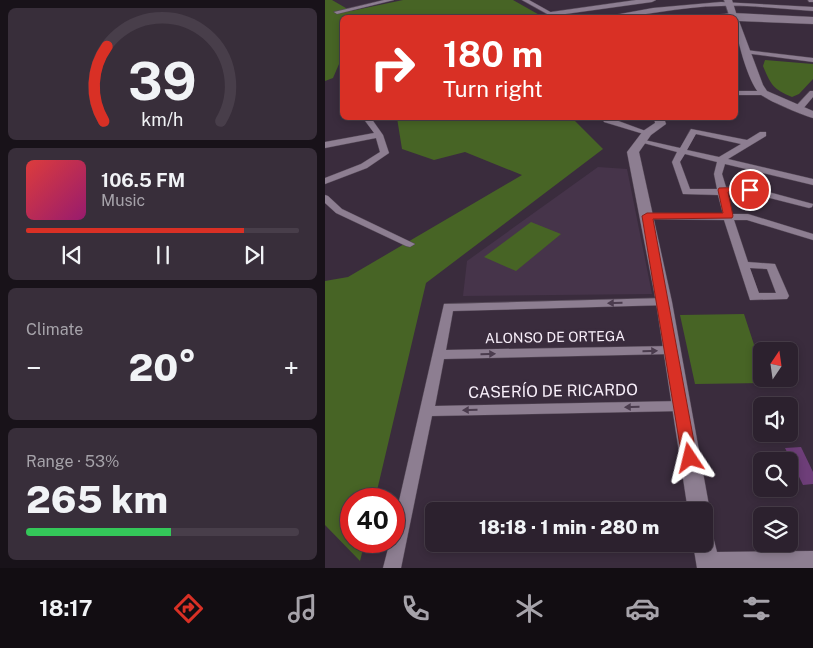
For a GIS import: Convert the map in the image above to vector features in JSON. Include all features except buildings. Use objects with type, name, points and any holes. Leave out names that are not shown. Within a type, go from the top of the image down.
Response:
[{"type":"street","points":[[337,12],[391,0]]},
{"type":"street","points":[[525,0],[552,15]]},
{"type":"street","points":[[560,15],[652,0]]},
{"type":"street","points":[[622,15],[729,2],[813,9]]},
{"type":"street","points":[[729,2],[734,15]]},
{"type":"street","points":[[738,19],[813,22]]},
{"type":"street","points":[[738,28],[758,85],[764,93]]},
{"type":"street","points":[[746,52],[813,60]]},
{"type":"street","points":[[738,93],[764,93],[813,116]]},
{"type":"street","points":[[799,108],[813,93]]},
{"type":"street","points":[[325,181],[354,171],[375,160],[385,152],[379,135],[368,120]]},
{"type":"street","points":[[607,120],[643,137],[683,150],[813,182]]},
{"type":"street","points":[[660,120],[661,124],[643,137],[633,152],[663,302],[697,502]]},
{"type":"street","points":[[748,143],[694,131],[676,162],[686,192],[750,190],[809,205]]},
{"type":"street","points":[[745,265],[728,216],[718,174],[722,159],[763,134]]},
{"type":"street","points":[[325,145],[379,135]]},
{"type":"street","points":[[325,198],[339,211],[410,244]]},
{"type":"street","points":[[647,216],[749,217],[813,237]]},
{"type":"street","points":[[392,568],[448,306],[663,302]]},
{"type":"street","name":"ALONSO DE ORTEGA","points":[[439,355],[671,350]]},
{"type":"street","name":"CASERÍO DE RICARDO","points":[[427,411],[681,406]]},
{"type":"street","points":[[706,552],[708,565],[813,562]]},
{"type":"shaded area","points":[[598,167],[627,169],[652,294],[463,296],[467,261]]},
{"type":"shaded area","points":[[801,447],[813,472],[813,484],[803,485],[798,475],[798,452],[787,452],[785,448]]},
{"type":"green space","points":[[325,0],[332,0],[351,11],[403,0],[513,0],[539,15],[340,15],[340,62],[333,78],[325,81]]},
{"type":"green space","points":[[765,60],[813,64],[813,79],[799,94],[792,97],[777,89],[771,82],[763,66]]},
{"type":"green space","points":[[397,120],[573,120],[603,149],[426,283],[378,488],[340,488],[340,540],[325,525],[325,281],[348,277],[522,175],[465,152],[434,160],[402,149]]},
{"type":"green space","points":[[531,222],[561,234],[516,271],[484,257]]},
{"type":"green space","points":[[744,314],[753,342],[753,383],[695,384],[680,315]]},
{"type":"green space","points":[[352,553],[362,553],[360,561]]},
{"type":"route","points":[[690,458],[647,216],[728,216],[722,190],[750,190]]}]
